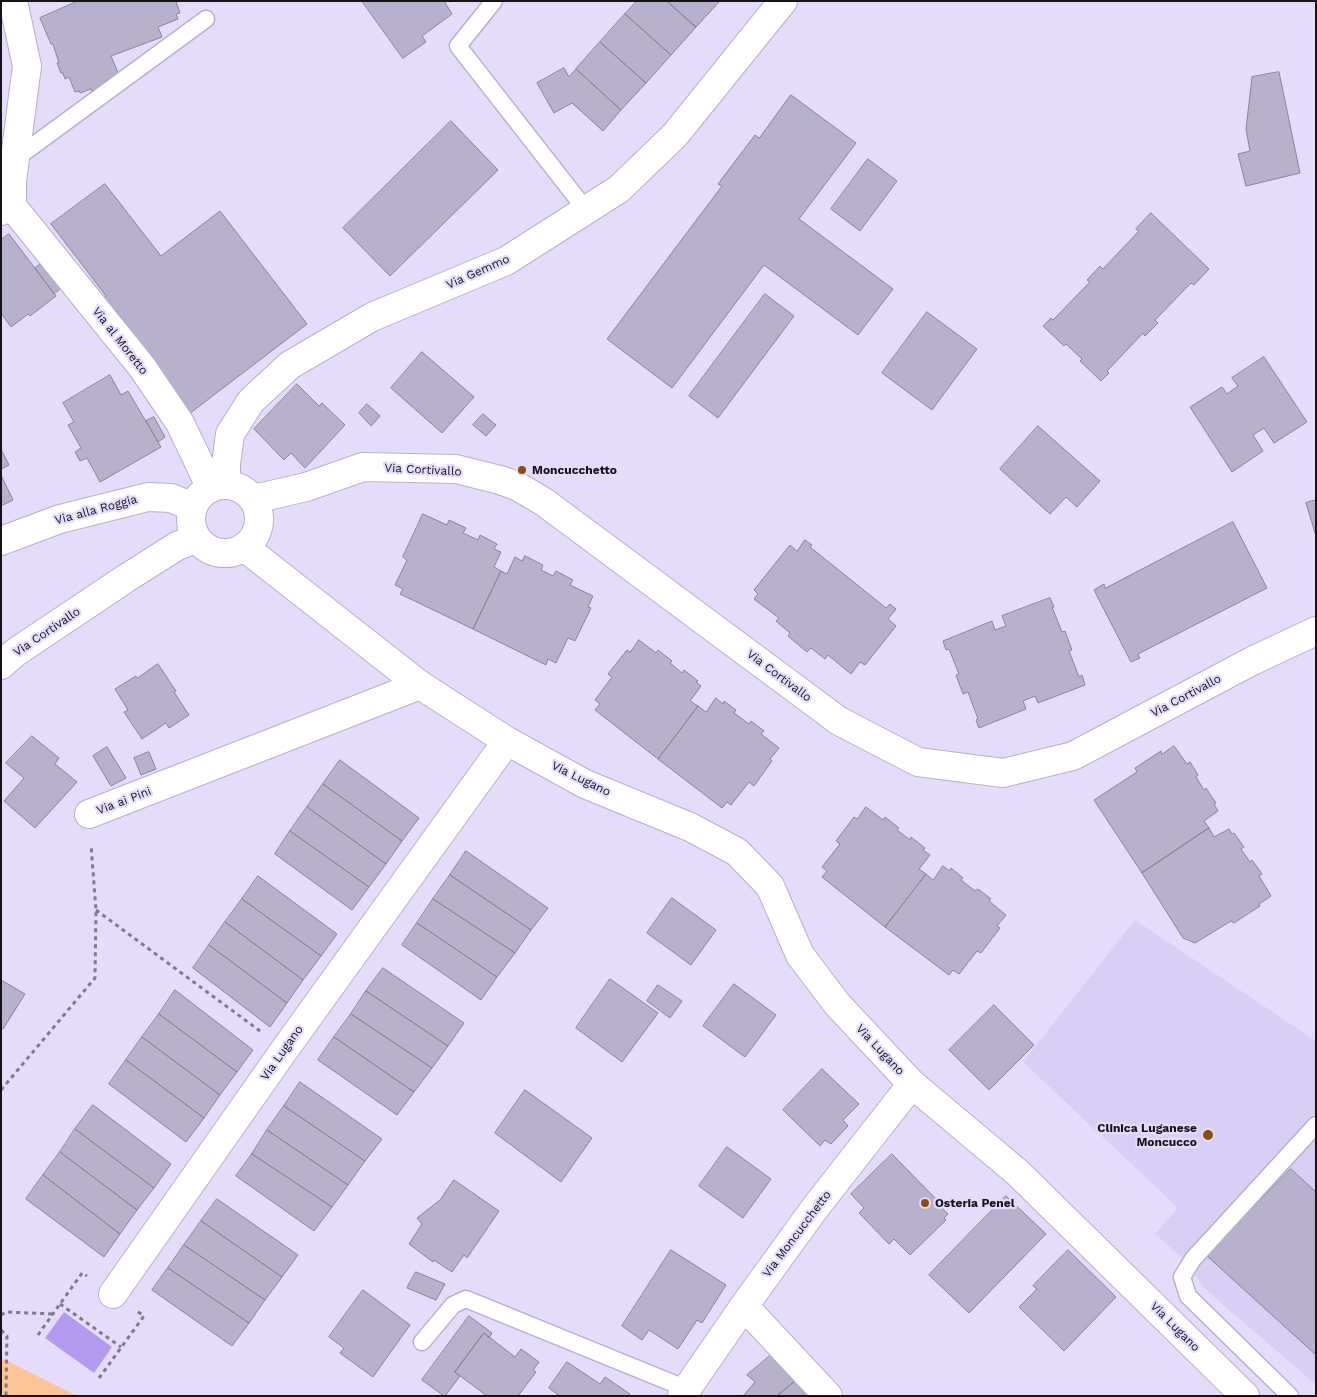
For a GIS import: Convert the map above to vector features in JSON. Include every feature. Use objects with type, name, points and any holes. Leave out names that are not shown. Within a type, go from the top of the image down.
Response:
[{"type":"street","name":"Via al Moretto","points":[[14,1],[27,66],[7,208],[142,367],[180,423],[210,493]]},
{"type":"street","name":"Via Gemmo","points":[[210,493],[226,464],[230,434],[251,402],[290,365],[372,316],[506,261],[619,188],[675,135],[783,1]]},
{"type":"street","name":"Via Cortivallo","points":[[254,499],[306,487],[363,467],[456,469],[517,486],[544,502],[839,721],[918,762],[994,772],[1003,773],[1073,756],[1252,661],[1316,631]]},
{"type":"street","points":[[237,487],[254,499],[258,509],[259,520],[257,530],[252,540],[244,547],[224,553],[204,546],[197,538],[192,528],[191,518],[210,493],[237,487]]},
{"type":"street","name":"Via alla Roggia","points":[[1,541],[60,519],[148,497],[171,498],[210,493]]},
{"type":"street","name":"Via Cortivallo","points":[[1,665],[16,652],[117,585],[178,546],[197,538]]},
{"type":"street","name":"Via Lugano","points":[[244,547],[420,685],[507,741],[585,784],[690,827],[737,852],[770,886],[800,955],[837,1004],[912,1084],[1018,1173],[1245,1396]]},
{"type":"street","name":"Via ai Pini","points":[[89,814],[420,685]]},
{"type":"street","name":"Via Lugano","points":[[113,1294],[285,1049],[507,741]]},
{"type":"street","name":"Via Moncucchetto","points":[[685,1392],[815,1208],[912,1084]]},
{"type":"street","points":[[744,1306],[828,1396]]},
{"type":"lane","points":[[494,1],[458,46],[586,210]]},
{"type":"lane","points":[[15,159],[206,20]]},
{"type":"lane","points":[[1290,1396],[1188,1296],[1182,1277],[1193,1259],[1316,1125]]},
{"type":"lane","name":"Via Moncucchetto","points":[[422,1342],[453,1305],[466,1299],[685,1392]]},
{"type":"path","name":"Via ai Pini","points":[[1,1090],[95,978],[96,910],[89,814]]},
{"type":"path","points":[[96,910],[285,1049]]},
{"type":"path","points":[[38,1335],[82,1273]]},
{"type":"path","points":[[60,1304],[121,1347]]},
{"type":"path","points":[[1,1314],[6,1312],[53,1314]]},
{"type":"path","points":[[99,1378],[144,1316]]},
{"type":"path","points":[[1,1330],[7,1336],[6,1396]]},
{"type":"shaded area","name":"Clinica Luganese Moncucco","points":[[1135,920],[1316,1041],[1316,1385],[1204,1288],[1187,1262],[1155,1234],[1178,1208],[1023,1062]]},
{"type":"shaded area","points":[[64,1312],[112,1347],[94,1373],[45,1338]]},
{"type":"shaded area","points":[[1,1358],[77,1396],[1,1396]]},
{"type":"building","points":[[78,1],[176,1],[180,13],[176,14],[178,19],[158,27],[162,37],[111,56],[119,75],[105,81],[107,86],[80,93],[79,91],[75,92],[69,77],[65,79],[63,73],[61,73],[53,44],[51,44],[40,18]]},
{"type":"building","points":[[362,1],[444,1],[452,14],[422,36],[426,42],[403,58]]},
{"type":"building","points":[[637,1],[667,1],[696,27],[671,55],[625,14]]},
{"type":"building","points":[[667,1],[720,1],[696,27]]},
{"type":"building","points":[[625,14],[671,55],[646,83],[600,42]]},
{"type":"building","points":[[600,42],[646,83],[621,110],[576,69]]},
{"type":"building","points":[[564,68],[569,77],[576,69],[621,110],[603,131],[572,103],[554,113],[537,83]]},
{"type":"building","points":[[1279,72],[1300,173],[1246,186],[1238,154],[1250,151],[1246,129],[1252,77]]},
{"type":"building","points":[[791,95],[856,143],[799,219],[893,289],[858,335],[764,265],[672,388],[607,339],[722,186],[718,184],[755,135],[759,138]]},
{"type":"building","points":[[451,121],[498,170],[390,276],[343,228]]},
{"type":"building","points":[[868,159],[897,181],[860,231],[831,209]]},
{"type":"building","points":[[105,184],[161,256],[220,211],[307,324],[189,414],[101,301],[106,296],[51,224]]},
{"type":"building","points":[[1151,213],[1209,269],[1194,285],[1191,283],[1155,320],[1158,323],[1145,336],[1143,333],[1107,371],[1109,373],[1101,381],[1080,361],[1082,359],[1066,344],[1064,346],[1043,326],[1051,318],[1053,320],[1090,282],[1087,280],[1100,266],[1103,269],[1139,231],[1136,229]]},
{"type":"building","points":[[9,234],[56,296],[30,316],[28,314],[11,327],[1,313],[1,240]]},
{"type":"building","points":[[49,258],[67,283],[54,294],[35,268]]},
{"type":"building","points":[[765,294],[794,316],[718,418],[689,396]]},
{"type":"building","points":[[927,312],[977,349],[932,410],[882,373]]},
{"type":"building","points":[[422,352],[474,397],[442,433],[391,388]]},
{"type":"building","points":[[1264,357],[1307,422],[1274,443],[1264,428],[1253,435],[1263,451],[1232,472],[1190,407],[1222,387],[1227,394],[1238,386],[1232,378]]},
{"type":"building","points":[[110,375],[121,395],[128,391],[161,447],[100,482],[87,458],[80,461],[75,452],[81,448],[68,425],[74,422],[63,403]]},
{"type":"building","points":[[297,384],[319,406],[322,403],[345,425],[305,468],[291,453],[284,460],[254,429]]},
{"type":"building","points":[[367,404],[380,416],[371,426],[359,413]]},
{"type":"building","points":[[483,414],[496,425],[486,436],[473,425]]},
{"type":"building","points":[[154,417],[165,437],[158,442],[146,421]]},
{"type":"building","points":[[1038,426],[1100,481],[1077,507],[1066,497],[1050,514],[1000,469]]},
{"type":"building","points":[[1,449],[9,465],[1,469]]},
{"type":"building","points":[[1,475],[13,500],[1,506]]},
{"type":"building","points":[[1316,500],[1316,536],[1306,503]]},
{"type":"building","points":[[423,514],[447,525],[449,520],[466,528],[463,533],[478,540],[480,535],[497,544],[494,549],[501,552],[494,567],[501,571],[473,629],[400,594],[403,589],[395,585],[407,560],[403,557]]},
{"type":"building","points":[[1233,522],[1267,588],[1138,654],[1140,658],[1131,662],[1094,590],[1104,584],[1105,588]]},
{"type":"building","points":[[805,540],[812,545],[810,547],[886,608],[890,604],[896,609],[888,619],[896,626],[865,665],[860,662],[851,674],[828,655],[825,659],[811,648],[807,652],[788,636],[790,633],[776,621],[779,618],[754,599],[758,594],[754,590],[790,545],[797,551]]},
{"type":"building","points":[[525,556],[543,565],[541,570],[553,576],[556,571],[573,580],[570,585],[593,596],[588,607],[591,608],[575,641],[568,638],[556,663],[548,659],[546,665],[473,629],[501,571],[507,574],[515,557],[522,561]]},
{"type":"building","points":[[1050,598],[1062,632],[1065,631],[1072,650],[1069,651],[1079,677],[1082,675],[1085,685],[1038,703],[1035,696],[1023,701],[1026,709],[979,728],[976,720],[978,719],[968,692],[963,694],[956,675],[959,674],[949,649],[946,650],[943,641],[992,621],[995,630],[1006,626],[1002,616]]},
{"type":"building","points":[[639,640],[656,653],[658,650],[672,661],[670,663],[682,673],[684,670],[698,681],[696,682],[701,686],[690,701],[698,706],[658,759],[595,710],[600,704],[595,700],[612,677],[608,674],[627,650],[630,652]]},
{"type":"building","points":[[158,664],[189,715],[169,728],[166,723],[142,739],[124,712],[128,710],[115,689],[136,676],[137,678]]},
{"type":"building","points":[[716,698],[723,704],[724,701],[736,710],[734,713],[749,724],[751,721],[764,731],[761,734],[779,748],[754,786],[749,782],[731,805],[727,802],[722,808],[658,759],[698,706],[706,712]]},
{"type":"building","points":[[32,736],[59,758],[55,764],[77,782],[35,828],[4,801],[24,778],[6,763]]},
{"type":"building","points":[[1174,746],[1187,764],[1190,762],[1204,790],[1206,788],[1216,803],[1214,804],[1218,811],[1204,821],[1209,828],[1142,873],[1094,800],[1137,772],[1135,768],[1161,751],[1162,754]]},
{"type":"building","points":[[107,747],[126,778],[111,786],[93,756]]},
{"type":"building","points":[[149,752],[156,769],[141,775],[134,758]]},
{"type":"building","points":[[340,760],[419,818],[402,841],[323,784]]},
{"type":"building","points":[[323,784],[402,841],[386,864],[307,807]]},
{"type":"building","points":[[307,807],[386,864],[369,887],[290,831]]},
{"type":"building","points":[[866,807],[883,820],[885,817],[899,828],[897,830],[910,840],[911,837],[925,848],[923,850],[930,855],[919,869],[926,874],[885,927],[822,877],[827,871],[822,867],[840,844],[836,841],[854,817],[857,819]]},
{"type":"building","points":[[1209,828],[1214,837],[1229,829],[1232,834],[1234,833],[1244,847],[1241,849],[1262,874],[1259,876],[1271,896],[1259,904],[1260,906],[1234,923],[1231,921],[1195,943],[1183,938],[1142,873]]},
{"type":"building","points":[[290,831],[369,887],[352,910],[275,854]]},
{"type":"building","points":[[466,851],[548,908],[531,930],[450,875]]},
{"type":"building","points":[[943,866],[950,871],[951,868],[963,878],[961,880],[975,891],[978,889],[991,899],[989,901],[1006,915],[997,926],[1000,928],[981,953],[977,951],[959,974],[953,970],[949,975],[885,927],[926,874],[933,880]]},
{"type":"building","points":[[450,875],[531,930],[515,953],[433,899]]},
{"type":"building","points":[[258,876],[337,934],[321,956],[242,899]]},
{"type":"building","points":[[672,898],[716,930],[691,965],[647,933]]},
{"type":"building","points":[[242,899],[321,956],[303,980],[225,922]]},
{"type":"building","points":[[433,899],[515,953],[497,977],[417,923]]},
{"type":"building","points":[[225,922],[303,980],[287,1003],[209,945]]},
{"type":"building","points":[[417,923],[497,977],[481,1000],[402,945]]},
{"type":"building","points":[[209,945],[287,1003],[270,1027],[193,968]]},
{"type":"building","points":[[383,968],[464,1023],[448,1046],[366,991]]},
{"type":"building","points":[[610,979],[658,1013],[622,1062],[576,1028]]},
{"type":"building","points":[[1,980],[25,994],[3,1029],[1,1028]]},
{"type":"building","points":[[734,984],[776,1015],[745,1057],[703,1026]]},
{"type":"building","points":[[658,985],[682,1001],[670,1018],[647,1001]]},
{"type":"building","points":[[175,990],[253,1050],[237,1072],[159,1014]]},
{"type":"building","points":[[366,991],[448,1046],[432,1068],[351,1014]]},
{"type":"building","points":[[994,1005],[1034,1045],[989,1090],[949,1050]]},
{"type":"building","points":[[159,1014],[237,1072],[220,1095],[142,1037]]},
{"type":"building","points":[[351,1014],[432,1068],[414,1092],[334,1037]]},
{"type":"building","points":[[142,1037],[220,1095],[204,1118],[126,1060]]},
{"type":"building","points":[[334,1037],[414,1092],[397,1115],[318,1060]]},
{"type":"building","points":[[126,1060],[204,1118],[186,1142],[109,1084]]},
{"type":"building","points":[[822,1069],[859,1104],[843,1120],[848,1126],[831,1144],[825,1140],[820,1146],[783,1110]]},
{"type":"building","points":[[300,1082],[382,1139],[365,1161],[284,1106]]},
{"type":"building","points":[[525,1090],[592,1138],[561,1182],[495,1133]]},
{"type":"building","points":[[93,1105],[171,1164],[154,1188],[75,1129]]},
{"type":"building","points":[[284,1106],[365,1161],[348,1185],[267,1130]]},
{"type":"building","points":[[75,1129],[154,1188],[137,1210],[60,1152]]},
{"type":"building","points":[[267,1130],[348,1185],[332,1207],[252,1154]]},
{"type":"building","points":[[727,1147],[771,1179],[743,1218],[699,1186]]},
{"type":"building","points":[[60,1152],[137,1210],[120,1234],[43,1175]]},
{"type":"building","points":[[252,1154],[332,1207],[314,1231],[236,1176]]},
{"type":"building","points":[[892,1154],[938,1201],[936,1202],[948,1214],[944,1218],[946,1220],[910,1255],[894,1239],[889,1244],[859,1213],[864,1208],[851,1194]]},
{"type":"building","points":[[1291,1169],[1316,1192],[1316,1355],[1206,1255]]},
{"type":"building","points":[[43,1175],[120,1234],[104,1257],[26,1199]]},
{"type":"building","points":[[454,1180],[499,1211],[467,1258],[464,1255],[452,1272],[434,1260],[433,1262],[409,1244],[422,1224],[417,1218],[440,1200]]},
{"type":"building","points":[[1006,1196],[1046,1234],[969,1313],[929,1275]]},
{"type":"building","points":[[217,1199],[298,1255],[282,1277],[201,1221]]},
{"type":"building","points":[[201,1221],[282,1277],[265,1300],[184,1245]]},
{"type":"building","points":[[184,1245],[265,1300],[249,1323],[168,1268]]},
{"type":"building","points":[[671,1250],[726,1285],[702,1323],[697,1320],[678,1349],[649,1330],[642,1340],[622,1326]]},
{"type":"building","points":[[1068,1250],[1116,1297],[1064,1351],[1019,1307],[1037,1289],[1033,1286]]},
{"type":"building","points":[[168,1268],[249,1323],[232,1346],[152,1290]]},
{"type":"building","points":[[416,1272],[445,1284],[436,1300],[407,1288]]},
{"type":"building","points":[[363,1290],[410,1325],[373,1377],[340,1353],[344,1348],[329,1337]]},
{"type":"building","points":[[469,1316],[492,1333],[489,1338],[484,1333],[455,1372],[460,1376],[444,1396],[422,1380]]},
{"type":"building","points":[[484,1333],[515,1357],[521,1349],[539,1362],[533,1370],[536,1372],[518,1396],[487,1396],[455,1372]]},
{"type":"building","points":[[781,1347],[800,1377],[777,1396],[743,1396],[755,1382],[747,1375]]},
{"type":"building","points":[[567,1362],[600,1384],[605,1377],[630,1394],[629,1396],[560,1396],[549,1388]]},
{"type":"building","points":[[800,1377],[816,1396],[777,1396]]},
{"type":"place","name":"Moncucchetto","points":[[522,470]]},
{"type":"place","name":"Clinica Luganese Moncucco","points":[[1208,1135]]},
{"type":"place","name":"Osteria Penel","points":[[925,1203]]}]
